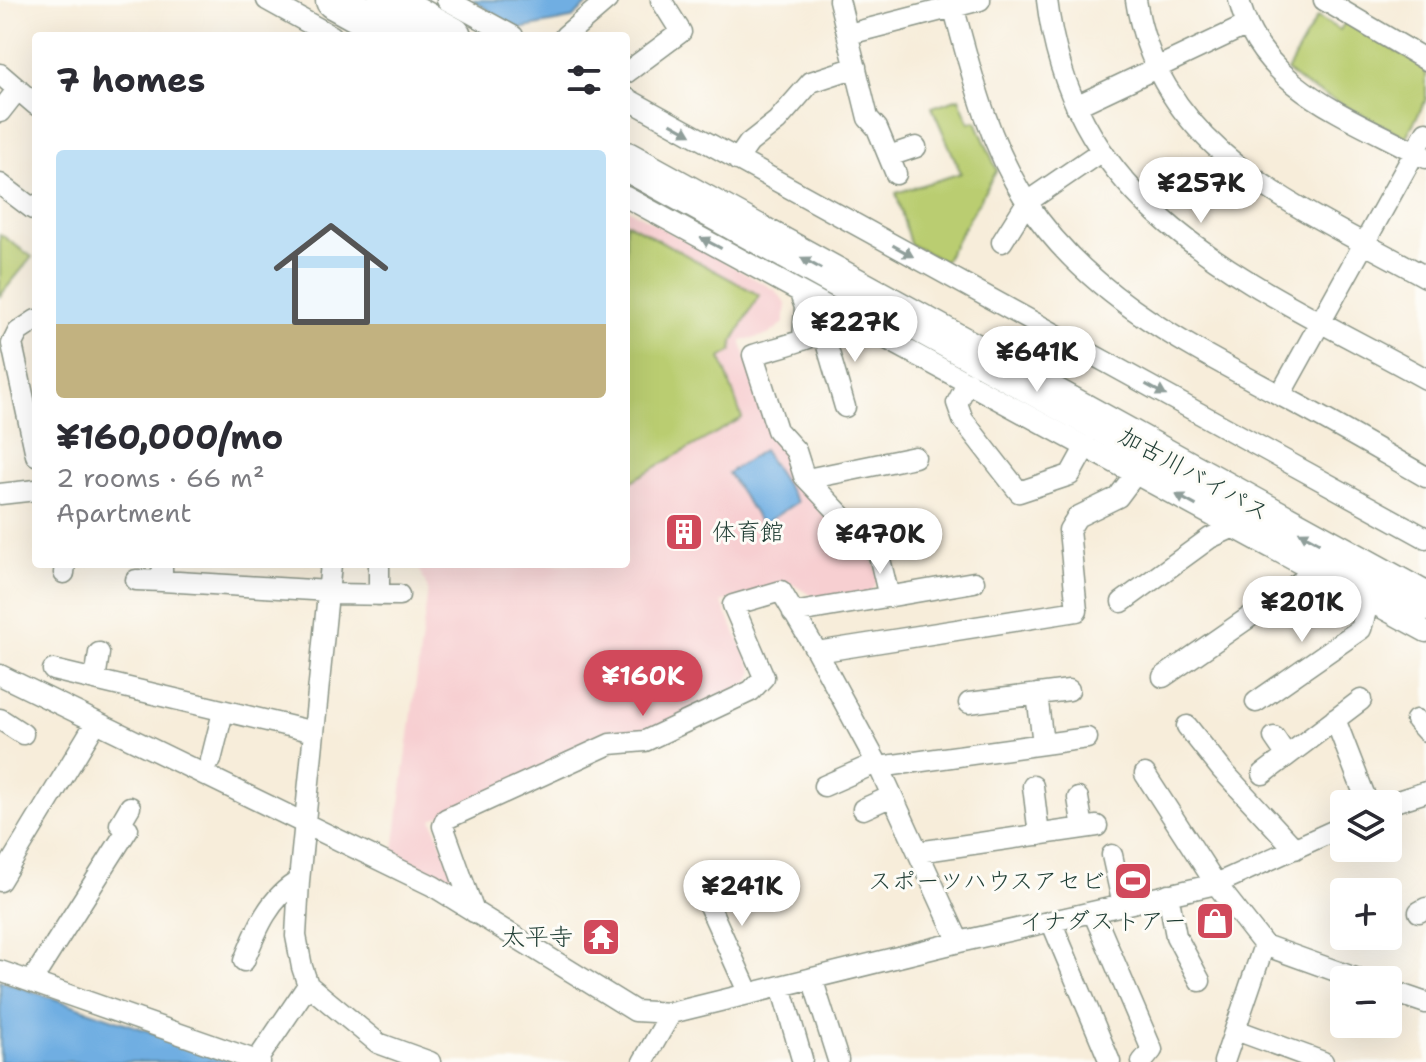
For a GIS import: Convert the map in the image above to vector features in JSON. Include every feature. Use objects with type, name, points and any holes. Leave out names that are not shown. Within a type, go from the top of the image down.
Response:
[{"type":"highway","points":[[335,0],[393,32]]},
{"type":"highway","points":[[387,0],[445,32]]},
{"type":"highway","name":"加古川バイパス","points":[[630,134],[1426,572]]},
{"type":"highway","name":"加古川バイパス","points":[[630,163],[1426,602]]},
{"type":"street","points":[[267,0],[325,32]]},
{"type":"street","points":[[447,0],[506,32]]},
{"type":"street","points":[[570,32],[607,0]]},
{"type":"street","points":[[630,70],[681,32],[661,0]]},
{"type":"street","points":[[839,0],[868,118],[877,128],[893,165],[916,147]]},
{"type":"street","points":[[849,34],[980,0]]},
{"type":"street","points":[[1047,0],[1059,67],[1076,106],[1100,152],[1152,214],[1186,242],[1426,379]]},
{"type":"street","points":[[1136,0],[1140,23],[1157,69],[1177,106],[1231,164],[1426,277]]},
{"type":"street","points":[[1239,0],[1245,26],[1271,62],[1303,93],[1420,155]]},
{"type":"street","points":[[1324,0],[1426,60]]},
{"type":"street","points":[[954,9],[981,110],[1027,202],[1076,262],[1152,325],[1426,477]]},
{"type":"street","points":[[1076,106],[1245,26]]},
{"type":"street","points":[[737,160],[749,143],[777,121],[811,82],[856,67]]},
{"type":"street","points":[[0,74],[32,101]]},
{"type":"street","points":[[0,112],[18,89]]},
{"type":"street","points":[[630,100],[1426,538]]},
{"type":"street","points":[[1280,395],[1365,243],[1420,155],[1426,132]]},
{"type":"street","points":[[1002,242],[1027,202],[1100,152]]},
{"type":"street","points":[[0,184],[32,208]]},
{"type":"street","points":[[630,199],[1426,632]]},
{"type":"street","points":[[799,291],[805,307],[803,340]]},
{"type":"street","points":[[846,316],[823,332],[753,355],[777,430],[796,451],[807,479],[879,555],[889,597]]},
{"type":"street","points":[[32,323],[18,332],[12,344],[32,436]]},
{"type":"street","points":[[823,332],[845,407]]},
{"type":"street","points":[[968,382],[957,403],[963,420],[1019,492],[1070,475],[1086,446]]},
{"type":"street","points":[[807,479],[915,457]]},
{"type":"street","points":[[817,652],[1023,629],[1077,611],[1069,530],[1077,517],[1118,497],[1136,473]]},
{"type":"street","points":[[0,494],[32,490]]},
{"type":"street","points":[[1122,602],[1210,538],[1234,527]]},
{"type":"street","points":[[331,568],[296,936],[308,985],[378,1043],[430,1062]]},
{"type":"street","points":[[136,580],[162,572],[329,592],[389,595],[380,568]]},
{"type":"street","points":[[1167,667],[1224,623],[1316,571]]},
{"type":"street","points":[[793,613],[974,582]]},
{"type":"street","points":[[474,912],[443,826],[446,819],[610,744],[645,741],[751,691],[764,677],[733,605],[781,591],[878,765],[959,942]]},
{"type":"street","points":[[1256,702],[1296,684],[1361,629],[1369,600]]},
{"type":"street","points":[[95,680],[99,653]]},
{"type":"street","points":[[53,670],[314,732]]},
{"type":"street","points":[[0,675],[95,724],[295,817],[306,826],[433,886],[635,1011],[671,1013],[959,942],[1216,884],[1330,833]]},
{"type":"street","points":[[969,703],[1069,690]]},
{"type":"street","points":[[1037,694],[1043,744]]},
{"type":"street","points":[[1263,774],[1361,700]]},
{"type":"street","points":[[211,760],[223,712]]},
{"type":"street","points":[[0,719],[23,734]]},
{"type":"street","points":[[1335,719],[1363,790]]},
{"type":"street","points":[[0,881],[24,855],[70,783],[95,724]]},
{"type":"street","points":[[1187,726],[1222,770],[1295,849]]},
{"type":"street","points":[[1274,737],[1287,756]]},
{"type":"street","points":[[824,786],[878,765],[1087,738]]},
{"type":"street","points":[[1145,774],[1216,884],[1264,945],[1330,969]]},
{"type":"street","points":[[1033,786],[1039,835]]},
{"type":"street","points":[[1402,800],[1426,792]]},
{"type":"street","points":[[863,809],[892,796]]},
{"type":"street","points":[[918,852],[1090,827],[1078,798]]},
{"type":"street","points":[[31,982],[128,829],[120,824],[130,807]]},
{"type":"street","points":[[1112,855],[1123,905]]},
{"type":"street","points":[[697,879],[749,994]]},
{"type":"street","points":[[244,961],[268,911],[285,888],[299,881]]},
{"type":"street","points":[[1168,894],[1176,936],[1200,981]]},
{"type":"street","points":[[1093,912],[1152,1050],[1142,1062]]},
{"type":"street","points":[[1051,921],[1110,1062]]},
{"type":"street","points":[[1224,1062],[1264,945]]},
{"type":"street","points":[[0,971],[259,1061],[308,985]]},
{"type":"street","points":[[812,978],[838,1060]]},
{"type":"street","points":[[781,986],[802,1059]]},
{"type":"street","points":[[1402,995],[1426,1003]]},
{"type":"street","points":[[643,1062],[671,1013]]},
{"type":"street","points":[[1236,1030],[1323,1062]]},
{"type":"shaded area","points":[[630,210],[775,290],[786,304],[784,323],[768,335],[741,341],[771,436],[874,561],[879,580],[868,594],[822,602],[792,584],[721,602],[754,672],[747,685],[646,733],[614,737],[432,819],[455,878],[447,884],[393,858],[428,590],[419,568],[630,568]]},
{"type":"green space","points":[[1317,17],[1340,30],[1345,22],[1426,68],[1426,100],[1406,137],[1306,86],[1287,71]]},
{"type":"green space","points":[[959,98],[969,123],[976,121],[997,170],[944,262],[910,244],[896,193],[961,173],[932,107]]},
{"type":"green space","points":[[630,224],[759,295],[733,341],[732,351],[721,358],[742,418],[630,482]]},
{"type":"green space","points":[[0,234],[32,257],[0,296]]},
{"type":"water","points":[[472,0],[593,0],[571,19],[520,29]]},
{"type":"water","points":[[763,450],[797,502],[762,525],[728,473]]},
{"type":"water","points":[[0,980],[239,1062],[0,1062]]},
{"type":"place","name":"体育館","points":[[684,532]]},
{"type":"place","name":"スポーツハウスアセビ","points":[[1133,881]]},
{"type":"place","name":"イナダストアー","points":[[1215,921]]},
{"type":"place","name":"太平寺","points":[[601,937]]}]
